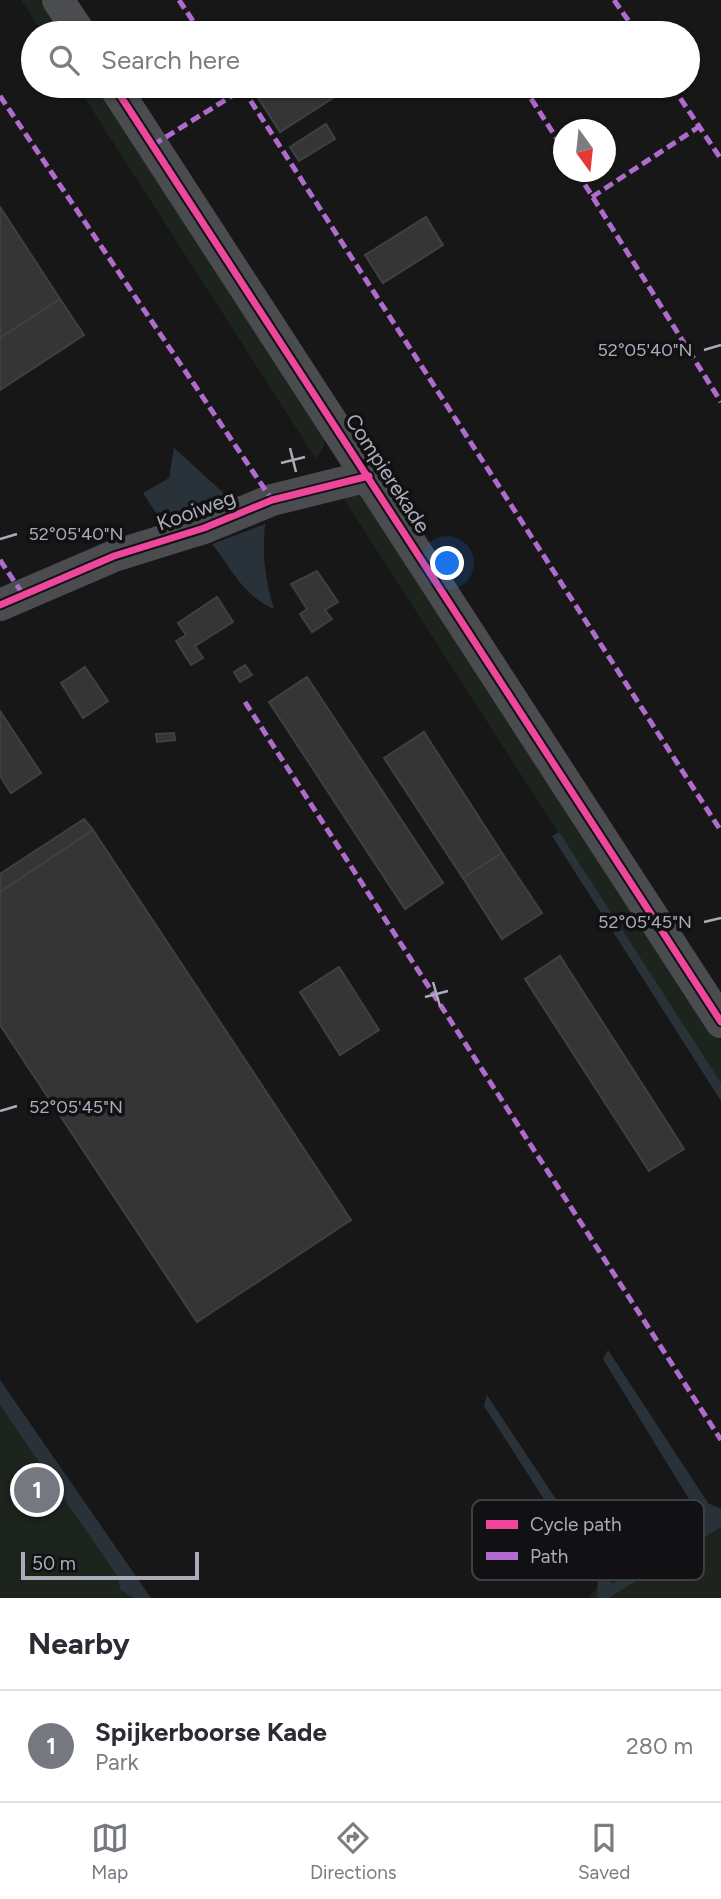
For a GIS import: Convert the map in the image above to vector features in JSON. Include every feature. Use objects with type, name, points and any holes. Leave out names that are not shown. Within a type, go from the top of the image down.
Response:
[{"type":"street","points":[[58,0],[72,21]]},
{"type":"street","name":"Compierekade","points":[[122,98],[721,1022]]},
{"type":"street","name":"Kooiweg","points":[[0,604],[114,556],[204,528],[272,500],[369,476]]},
{"type":"shaded area","points":[[21,0],[50,0],[63,21],[35,21]]},
{"type":"shaded area","points":[[85,98],[112,98],[325,427],[324,446],[316,459]]},
{"type":"shaded area","points":[[174,448],[228,497],[160,519],[143,493],[169,478]]},
{"type":"shaded area","points":[[362,483],[721,1042],[721,1086],[340,493]]},
{"type":"shaded area","points":[[265,524],[265,567],[274,609],[263,604],[246,589],[212,544]]},
{"type":"shaded area","points":[[559,832],[721,1083],[721,1101],[552,836]]},
{"type":"shaded area","points":[[608,1350],[708,1503],[721,1509],[721,1527],[704,1538],[704,1500],[690,1500],[603,1359]]},
{"type":"shaded area","points":[[0,1380],[151,1598],[133,1598],[120,1589],[118,1577],[0,1405]]},
{"type":"shaded area","points":[[0,1383],[148,1598],[0,1598]]},
{"type":"shaded area","points":[[487,1395],[556,1500],[545,1500],[484,1406]]},
{"type":"shaded area","points":[[715,1515],[721,1515],[721,1598],[589,1598],[602,1580],[704,1580],[704,1523]]},
{"type":"shaded area","points":[[596,1580],[609,1580],[612,1584],[620,1580],[637,1580],[609,1598],[597,1598]]},
{"type":"building","points":[[258,98],[333,98],[280,132]]},
{"type":"building","points":[[326,124],[335,139],[299,161],[290,147]]},
{"type":"building","points":[[0,207],[60,299],[0,338]]},
{"type":"building","points":[[426,217],[443,245],[383,283],[365,255]]},
{"type":"building","points":[[60,299],[84,335],[0,390],[0,338]]},
{"type":"building","points":[[317,571],[338,602],[325,610],[332,619],[312,632],[300,614],[307,609],[291,584]]},
{"type":"building","points":[[217,597],[233,622],[195,646],[203,658],[191,665],[176,641],[186,635],[178,623]]},
{"type":"building","points":[[245,665],[252,675],[240,682],[234,672]]},
{"type":"building","points":[[85,667],[108,701],[83,718],[61,683]]},
{"type":"building","points":[[307,677],[443,883],[405,909],[269,702]]},
{"type":"building","points":[[0,711],[41,773],[11,793],[0,776]]},
{"type":"building","points":[[424,732],[502,853],[463,878],[384,758]]},
{"type":"building","points":[[174,733],[175,740],[157,742],[156,734]]},
{"type":"building","points":[[84,819],[93,830],[0,892],[0,874]]},
{"type":"building","points":[[93,830],[351,1220],[197,1322],[0,1025],[0,892]]},
{"type":"building","points":[[502,853],[542,913],[502,939],[463,878]]},
{"type":"building","points":[[560,956],[684,1149],[649,1171],[525,979]]},
{"type":"building","points":[[339,967],[379,1030],[340,1055],[300,992]]},
{"type":"marked path","points":[[179,0],[193,21]]},
{"type":"marked path","points":[[614,0],[629,21]]},
{"type":"marked path","points":[[0,96],[272,500]]},
{"type":"marked path","points":[[153,145],[229,98]]},
{"type":"marked path","points":[[249,98],[721,831]]},
{"type":"marked path","points":[[531,98],[553,133]]},
{"type":"marked path","points":[[680,98],[721,159]]},
{"type":"marked path","points":[[592,197],[700,126]]},
{"type":"marked path","points":[[583,182],[721,402]]},
{"type":"marked path","points":[[0,560],[22,593]]},
{"type":"marked path","points":[[245,702],[721,1440]]},
{"type":"cycle path","points":[[122,98],[721,1022]]},
{"type":"cycle path","points":[[0,605],[114,556],[204,528],[272,500],[369,476]]},
{"type":"place","name":"Spijkerboorse Kade","points":[[37,1490]]}]
